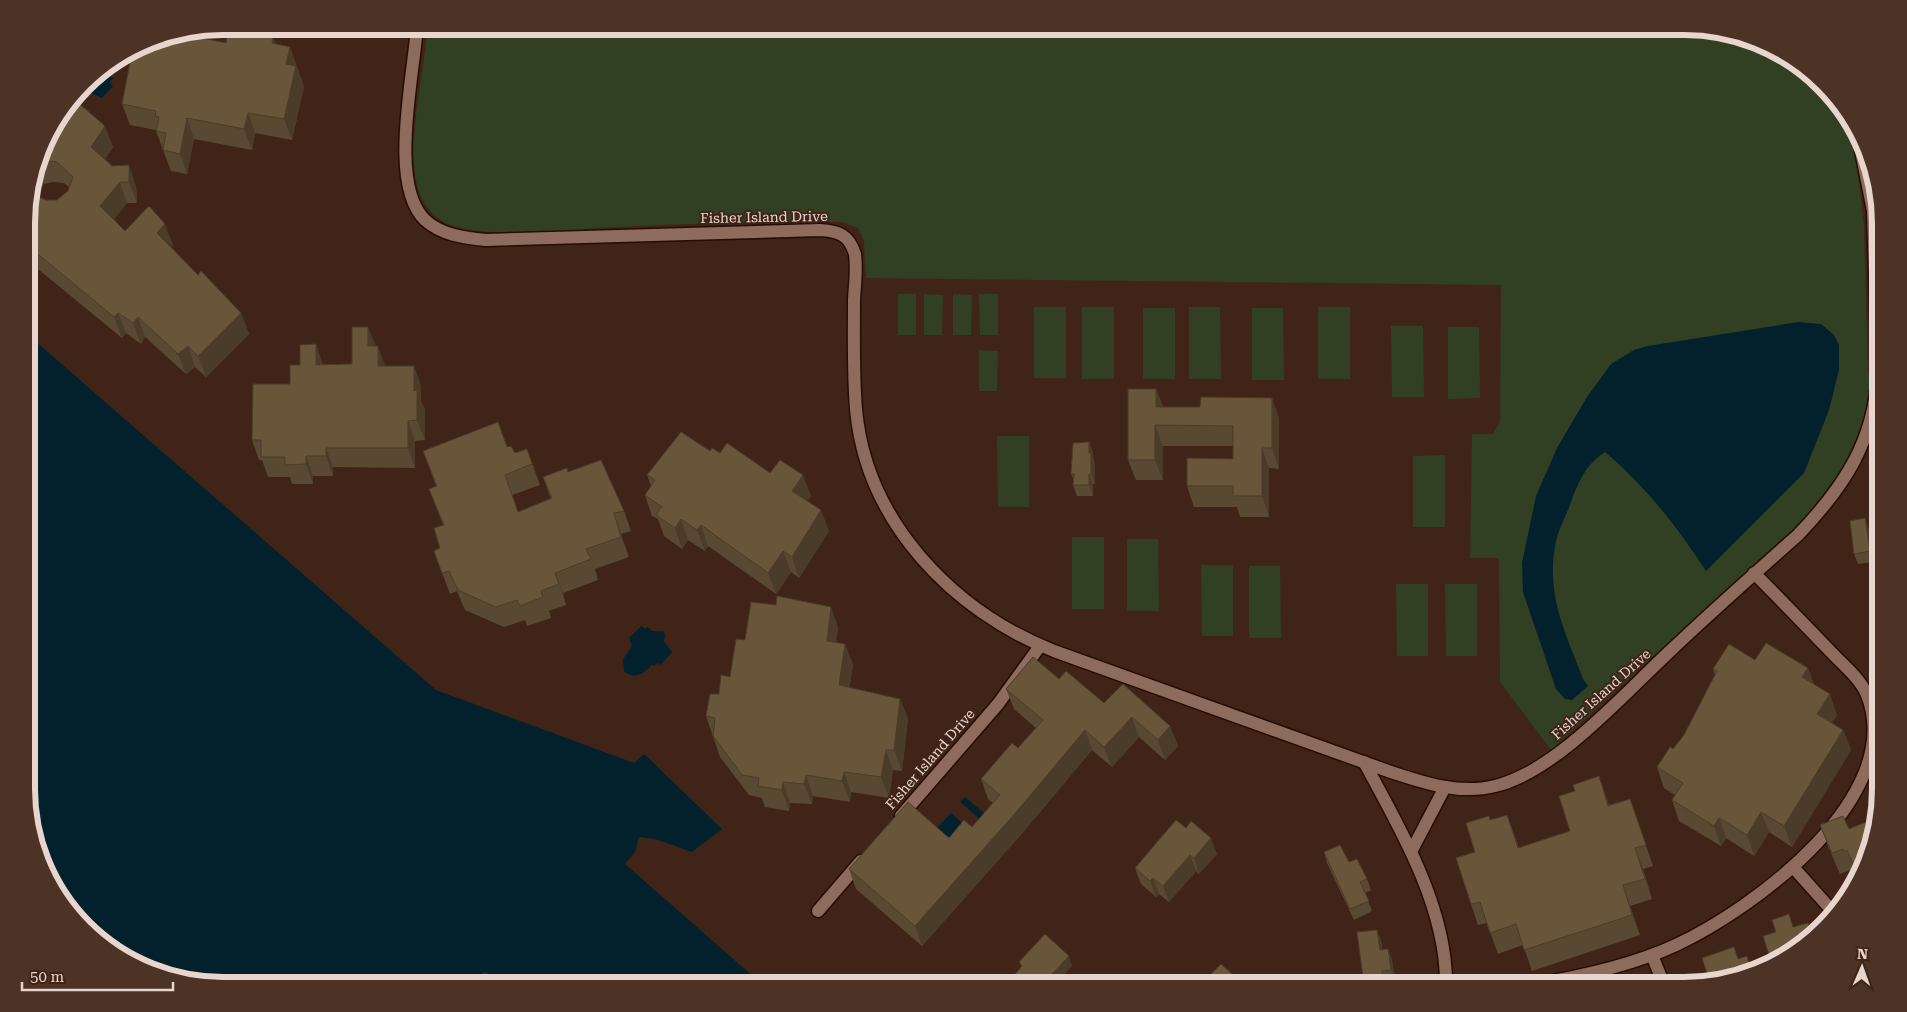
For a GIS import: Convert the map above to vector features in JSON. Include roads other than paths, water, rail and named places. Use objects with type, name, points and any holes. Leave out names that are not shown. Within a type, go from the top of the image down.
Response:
[{"type":"street","name":"Fisher Island Drive","points":[[416,35],[406,136],[406,172],[410,194],[424,219],[440,230],[464,237],[486,240],[820,230],[835,231],[846,236],[853,247],[856,261],[855,386],[858,421],[871,471],[897,525],[917,554],[958,596],[990,619],[1040,646],[1364,762],[1445,787],[1470,789],[1493,787],[1520,778],[1536,769],[1593,723],[1815,517],[1841,484],[1865,442],[1872,414]]},
{"type":"street","points":[[1754,573],[1859,683],[1868,700],[1872,721]]},
{"type":"street","name":"Fisher Island Drive","points":[[891,826],[998,704],[1040,646]]},
{"type":"street","points":[[1566,977],[1602,969],[1652,954],[1674,946],[1724,920],[1793,867],[1826,834],[1856,790],[1867,768],[1872,752]]},
{"type":"street","points":[[1364,762],[1412,850],[1440,934],[1446,964],[1446,977]]},
{"type":"street","points":[[1412,850],[1445,787]]},
{"type":"street","points":[[818,911],[872,848]]},
{"type":"street","points":[[1793,867],[1829,908]]},
{"type":"street","points":[[1652,954],[1661,977]]},
{"type":"water","points":[[116,69],[110,76],[113,78],[110,83],[113,86],[102,98],[89,92]]},
{"type":"water","points":[[1798,322],[1821,324],[1834,335],[1839,345],[1839,370],[1829,410],[1804,473],[1706,571],[1684,538],[1660,508],[1634,479],[1605,452],[1593,462],[1584,474],[1559,531],[1553,560],[1553,578],[1559,612],[1583,679],[1588,686],[1572,700],[1565,699],[1556,689],[1523,592],[1522,563],[1536,496],[1557,448],[1587,397],[1611,364],[1634,350],[1648,346]]},
{"type":"water","points":[[35,341],[436,690],[634,763],[644,754],[722,829],[692,852],[655,839],[639,837],[635,852],[625,864],[754,977],[211,977],[175,971],[151,963],[129,952],[99,930],[74,903],[54,872],[41,837],[35,801]]},
{"type":"water","points":[[641,626],[653,631],[663,631],[665,634],[664,641],[672,652],[661,665],[657,663],[654,666],[652,664],[643,673],[632,675],[624,671],[623,659],[632,646],[629,638]]},
{"type":"water","points":[[965,797],[992,820],[987,825],[960,802]]},
{"type":"water","points":[[951,813],[976,835],[959,854],[933,832]]}]
